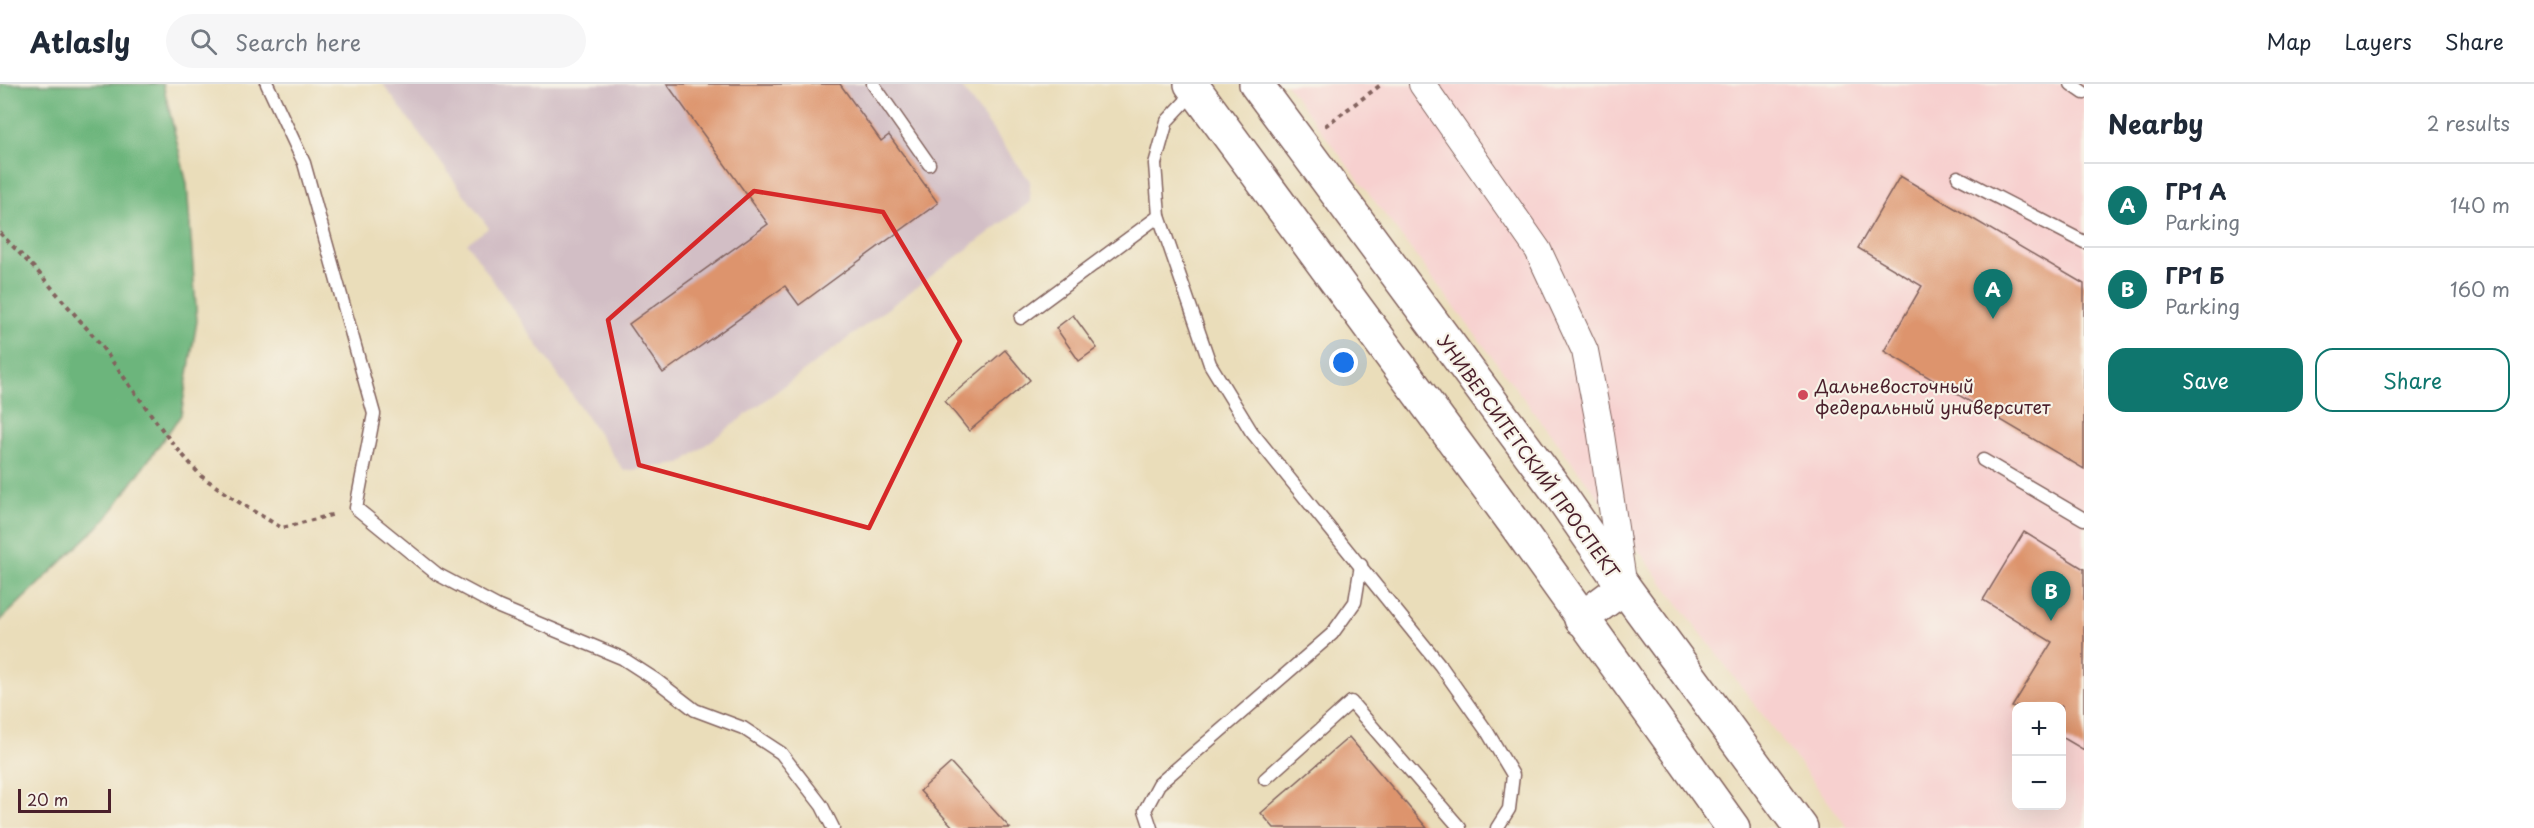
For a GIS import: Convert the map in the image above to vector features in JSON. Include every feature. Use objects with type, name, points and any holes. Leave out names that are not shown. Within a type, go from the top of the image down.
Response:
[{"type":"main road","name":"УНИВЕРСИТЕТСКИЙ ПРОСПЕКТ","points":[[1256,84],[1561,496],[1624,587],[1801,828]]},
{"type":"main road","points":[[1194,87],[1513,521],[1732,828]]},
{"type":"main road","points":[[1581,619],[1624,587]]},
{"type":"street","points":[[1422,84],[1538,250],[1585,351],[1600,428],[1624,587]]},
{"type":"lane","points":[[267,84],[304,163],[374,414],[356,508],[436,574],[499,607],[622,658],[656,680],[695,710],[743,728],[781,753],[822,806],[833,828]]},
{"type":"lane","points":[[873,84],[929,164]]},
{"type":"lane","points":[[2071,84],[2084,93]]},
{"type":"lane","points":[[1194,87],[1167,121],[1155,164],[1160,216],[1210,364],[1251,430],[1440,665],[1488,733],[1513,775],[1509,809],[1497,828]]},
{"type":"lane","points":[[1958,177],[2084,242]]},
{"type":"lane","points":[[1021,318],[1160,216]]},
{"type":"lane","points":[[1983,460],[2084,519]]},
{"type":"lane","points":[[1151,828],[1144,810],[1159,784],[1332,634],[1355,603],[1361,565]]},
{"type":"lane","points":[[1265,779],[1351,702],[1460,828]]},
{"type":"path","points":[[1320,130],[1382,84]]},
{"type":"path","points":[[0,233],[39,273],[96,339],[169,439],[201,476],[282,528],[356,508]]},
{"type":"highlighted area","points":[[754,191],[883,212],[960,341],[869,528],[639,465],[608,320]]},
{"type":"shaded area","points":[[383,84],[959,84],[1030,181],[1030,202],[680,464],[624,471],[467,243],[489,228]]},
{"type":"shaded area","name":"Дальневосточный федеральный университет","points":[[1286,84],[2084,84],[2084,828],[1848,828]]},
{"type":"green space","points":[[0,84],[163,84],[187,184],[197,321],[181,415],[106,519],[0,621]]},
{"type":"building","points":[[667,84],[840,84],[881,141],[889,135],[938,203],[799,305],[785,286],[663,373],[629,324],[768,224]]},
{"type":"building","points":[[1900,176],[2084,284],[2084,469],[1884,351],[1922,286],[1858,248]]},
{"type":"building","points":[[1073,315],[1097,348],[1079,361],[1056,328]]},
{"type":"building","points":[[1005,350],[1030,380],[969,431],[945,401]]},
{"type":"building","points":[[2024,532],[2084,569],[2084,750],[2066,739],[2066,702],[2015,702],[2052,642],[1983,600]]},
{"type":"building","points":[[1349,737],[1427,828],[1274,828],[1261,813]]},
{"type":"building","points":[[951,763],[1010,828],[954,828],[920,791]]},
{"type":"place","name":"ГР1 А","points":[[1993,319]]},
{"type":"place","name":"Дальневосточный федеральный университет","points":[[1803,395]]},
{"type":"place","name":"ГР1 Б","points":[[2051,621]]}]
